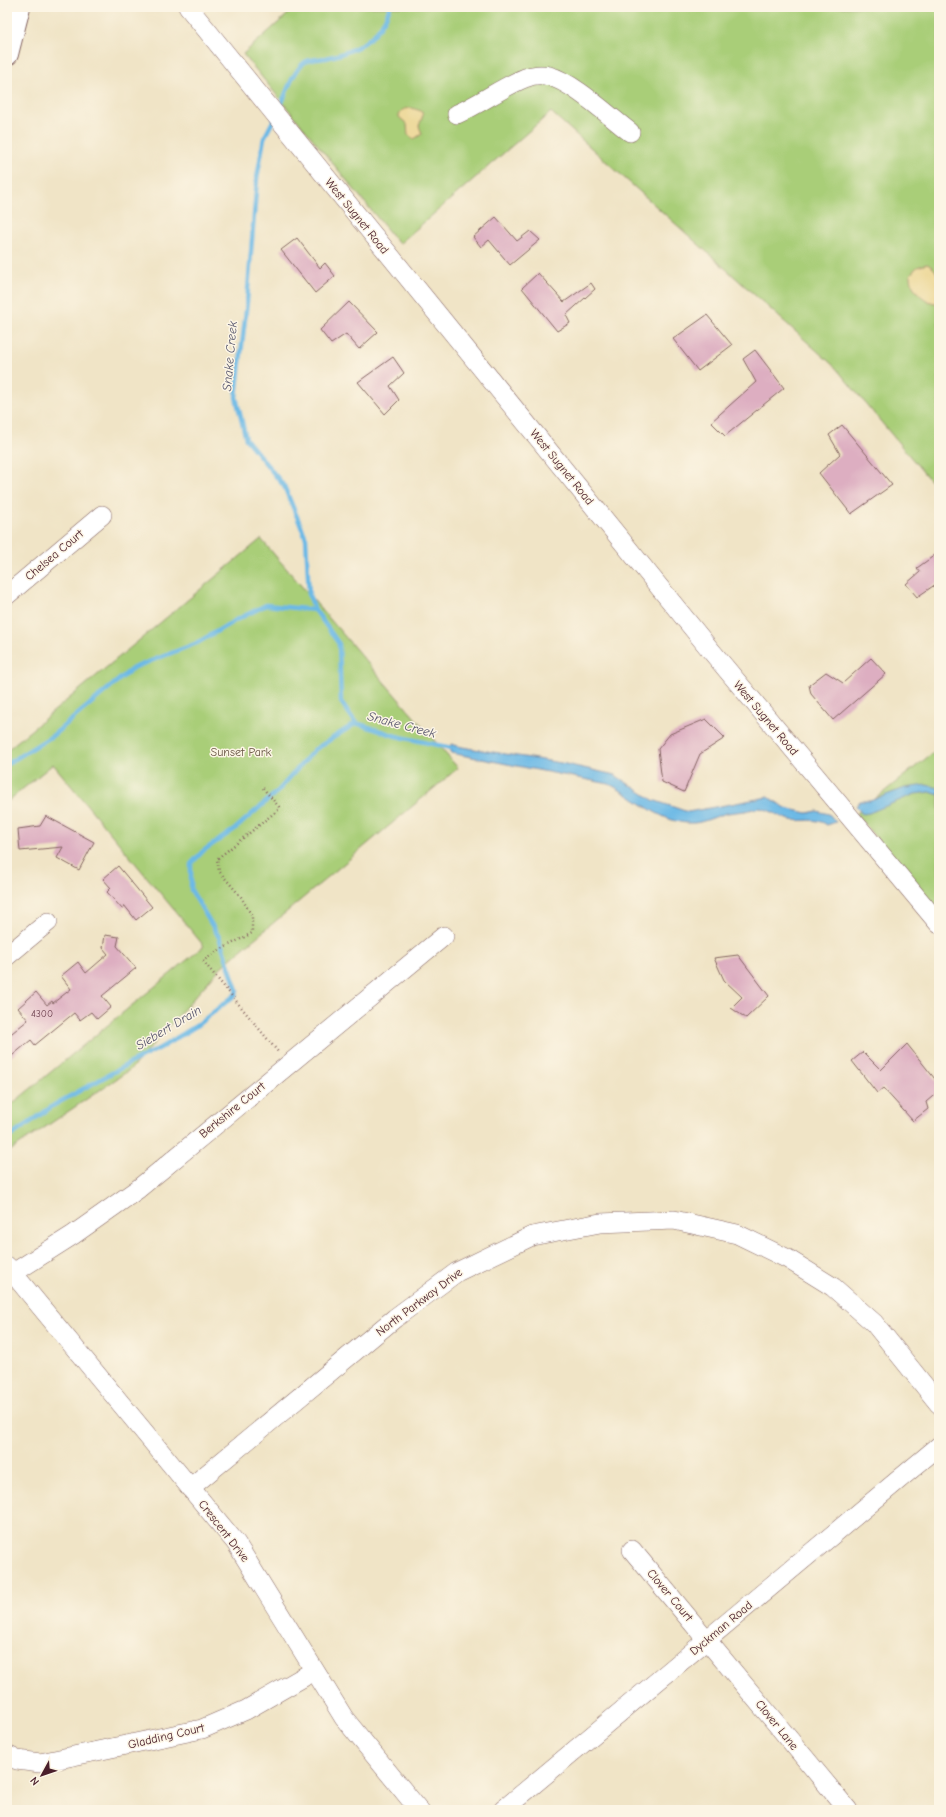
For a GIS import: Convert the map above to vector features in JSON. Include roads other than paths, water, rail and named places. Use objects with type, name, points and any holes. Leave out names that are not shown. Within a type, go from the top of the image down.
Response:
[{"type":"main road","points":[[7,54],[19,7]]},
{"type":"street","name":"West Sugnet Road","points":[[188,7],[708,647],[939,924]]},
{"type":"street","points":[[457,114],[480,104],[530,73],[550,76],[562,82],[630,132]]},
{"type":"street","name":"Chelsea Court","points":[[7,595],[102,515]]},
{"type":"street","points":[[7,956],[48,922]]},
{"type":"street","name":"Berkshire Court","points":[[9,1272],[74,1235],[138,1188],[444,936]]},
{"type":"street","name":"North Parkway Drive","points":[[190,1488],[395,1318],[457,1272],[532,1236],[600,1223],[674,1220],[737,1234],[788,1259],[832,1287],[874,1323],[939,1404]]},
{"type":"street","name":"Crescent Drive","points":[[9,1272],[236,1543],[344,1718],[419,1810]]},
{"type":"street","name":"Dyckman Road","points":[[503,1810],[939,1446]]},
{"type":"street","name":"Clover Court","points":[[632,1550],[707,1639]]},
{"type":"street","name":"Clover Lane","points":[[707,1639],[848,1810]]},
{"type":"street","name":"Gladding Court","points":[[7,1755],[17,1760],[40,1764],[202,1729],[246,1710],[314,1671]]},
{"type":"water","points":[[451,744],[561,763],[615,775],[653,800],[688,812],[768,797],[786,808],[807,813],[817,811],[829,814],[836,822],[827,825],[814,820],[791,820],[760,808],[727,813],[694,823],[671,820],[609,784],[451,753]]},
{"type":"water","points":[[926,785],[939,788],[939,795],[930,792],[915,794],[869,813],[862,814],[856,806],[860,801],[870,801],[905,788]]},
{"type":"waterway","name":"Snake Creek","points":[[278,111],[292,78],[305,62],[348,52],[366,42],[380,27],[390,7]]},
{"type":"waterway","name":"Snake Creek","points":[[274,119],[264,138],[257,178],[247,302],[236,397],[246,439],[284,486],[306,538],[309,595],[315,610],[339,644],[341,702],[356,723],[396,736],[456,749]]},
{"type":"waterway","points":[[7,764],[52,736],[133,668],[197,643],[236,620],[266,605],[315,610]]},
{"type":"waterway","name":"Siebert Drain","points":[[7,1139],[54,1105],[160,1048],[196,1026],[235,995],[237,990],[219,937],[191,890],[191,864],[203,851],[235,829],[278,791],[314,750],[356,723]]},
{"type":"park label","name":"Sunset Park","points":[[241,752]]}]
